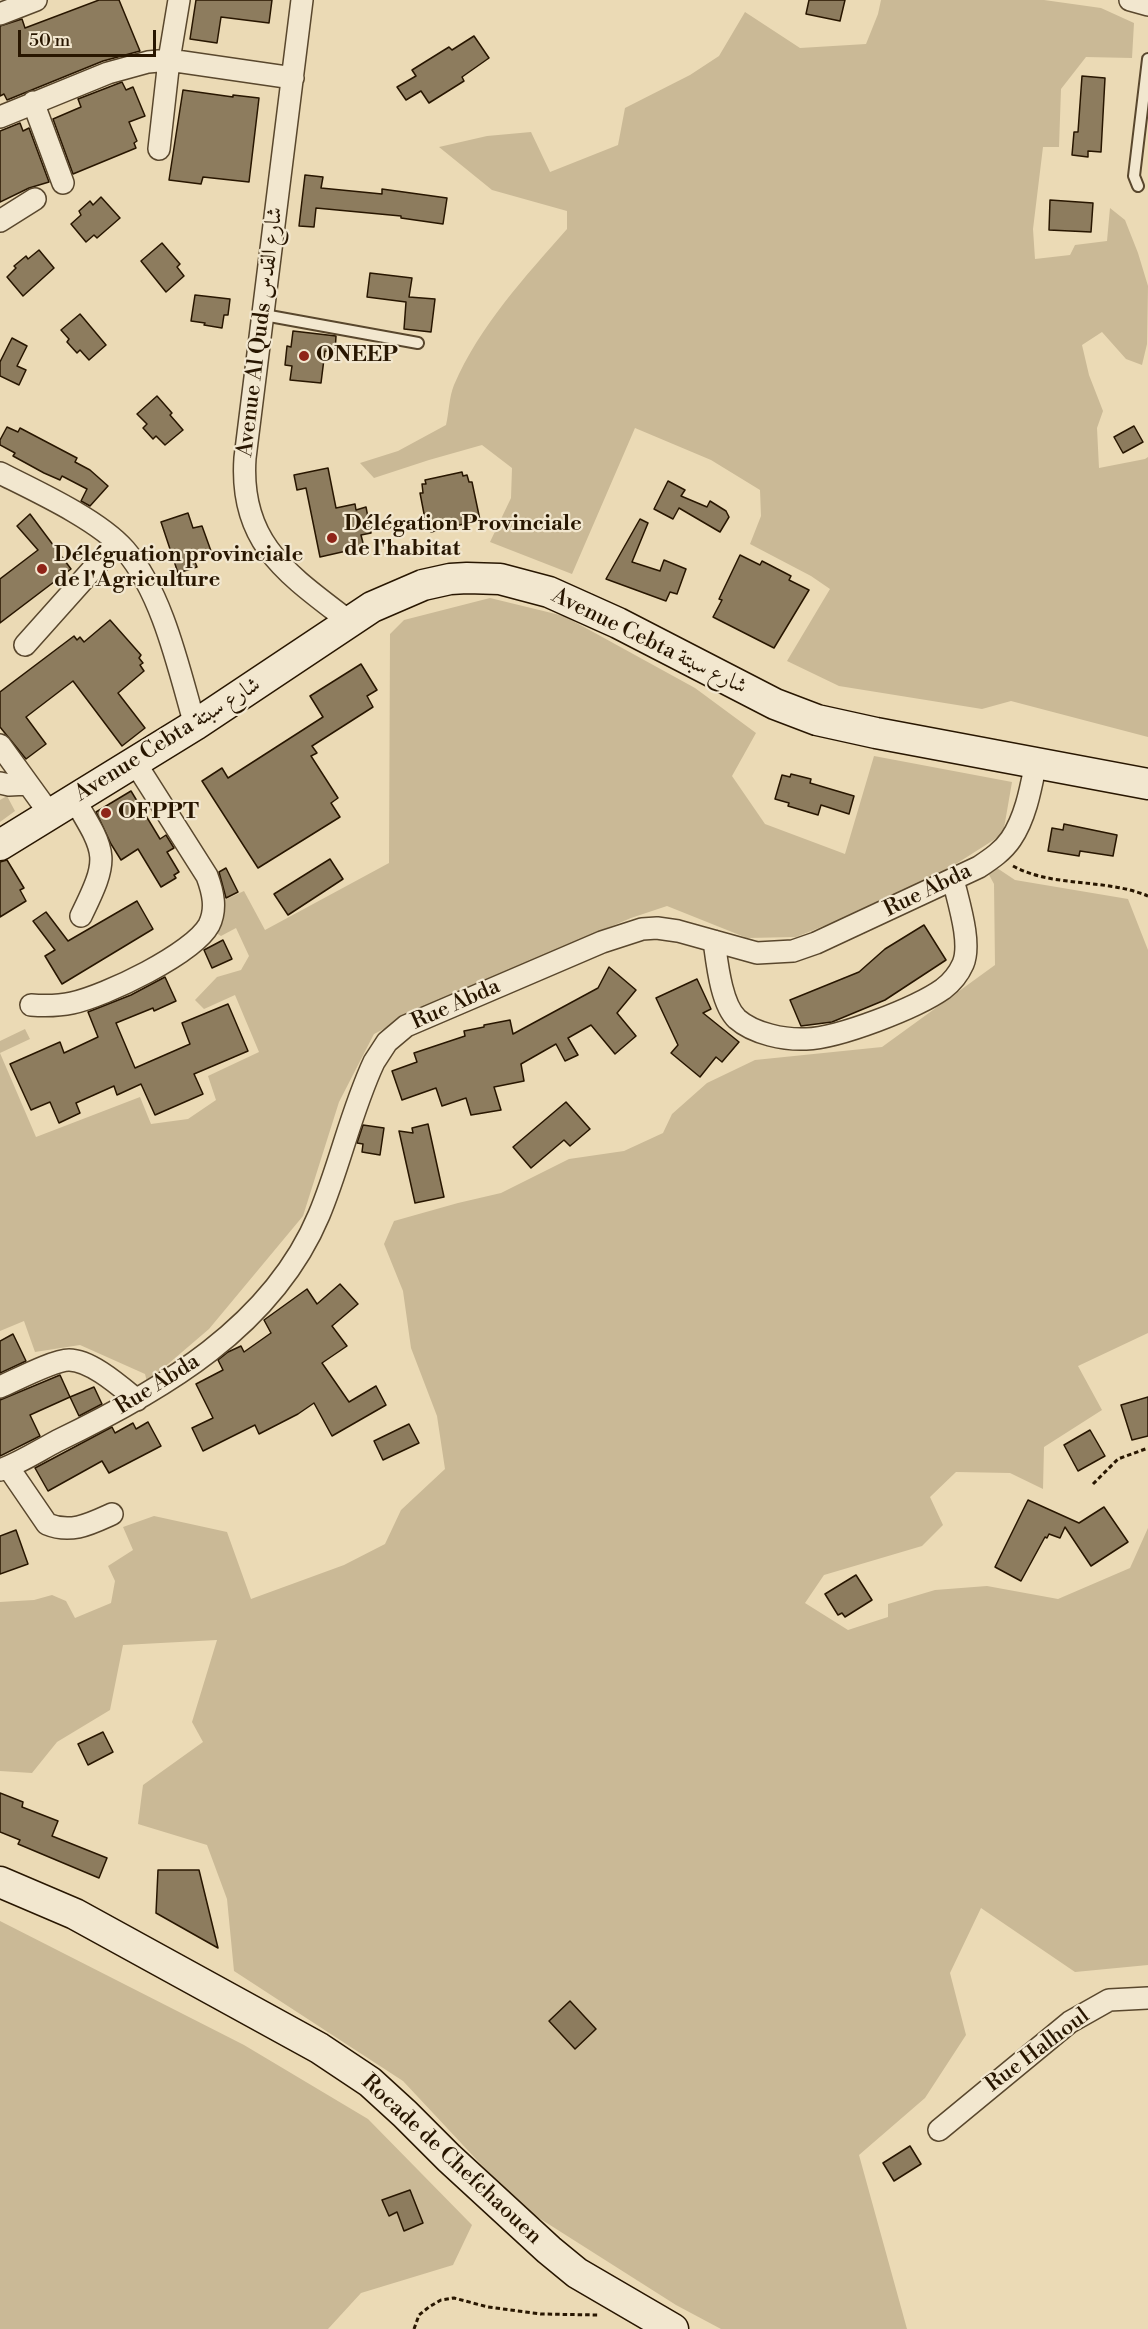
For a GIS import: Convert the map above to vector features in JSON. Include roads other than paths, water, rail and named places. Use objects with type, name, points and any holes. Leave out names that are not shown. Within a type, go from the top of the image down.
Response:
[{"type":"street","points":[[0,14],[36,0]]},
{"type":"street","points":[[159,149],[169,60],[179,0]]},
{"type":"street","name":"Avenue Al Quds شارع القدس","points":[[302,0],[244,473],[247,506],[256,531],[275,558],[306,587],[350,622]]},
{"type":"street","points":[[1130,0],[1148,5]]},
{"type":"street","points":[[0,117],[128,66],[169,60],[293,78]]},
{"type":"street","points":[[33,102],[63,183]]},
{"type":"street","points":[[0,221],[34,200]]},
{"type":"street","points":[[0,473],[79,515],[117,542],[139,570],[169,636],[195,725]]},
{"type":"street","points":[[25,645],[117,542]]},
{"type":"street","name":"Avenue Cebta شارع سبتة","points":[[0,845],[195,725],[382,602],[423,585],[450,579],[500,579],[549,592],[618,623],[775,704],[817,720],[1148,784]]},
{"type":"street","points":[[0,745],[28,784],[62,806],[99,846],[102,862],[98,878],[81,916]]},
{"type":"street","points":[[31,1005],[66,1004],[94,996],[176,957],[208,926],[214,910],[214,901],[207,876],[134,761]]},
{"type":"street","name":"Rue Abda","points":[[4,1469],[137,1400],[217,1347],[265,1299],[289,1271],[319,1216],[369,1074],[380,1051],[393,1035],[421,1018],[642,928],[684,932],[756,953],[793,951],[858,925],[979,867],[996,856],[1011,839],[1030,793],[1036,762]]},
{"type":"street","points":[[0,783],[28,784]]},
{"type":"street","points":[[714,941],[726,997],[731,1010],[740,1021],[766,1033],[790,1038],[808,1039],[846,1031],[867,1025],[923,999],[943,989],[954,979],[963,964],[966,946],[953,879]]},
{"type":"street","points":[[0,1387],[61,1362],[72,1360],[113,1380],[137,1400]]},
{"type":"street","points":[[4,1469],[47,1524],[56,1528],[77,1528],[112,1514]]},
{"type":"street","name":"Rocade de Chefchaouen","points":[[0,1882],[75,1914],[320,2048],[370,2082],[449,2158],[577,2273],[673,2329]]},
{"type":"street","name":"Rue Halhoul","points":[[939,2130],[1070,2022],[1109,2000],[1148,1998]]},
{"type":"lane","points":[[1138,186],[1134,176],[1148,59]]},
{"type":"lane","points":[[264,315],[418,343]]},
{"type":"place","name":"ONEEP","points":[[304,356]]},
{"type":"place","name":"Délégation Provinciale de l'habitat","points":[[332,538]]},
{"type":"place","name":"Déléguation provinciale de l'Agriculture","points":[[42,569]]},
{"type":"place","name":"OFPPT","points":[[106,813]]}]
